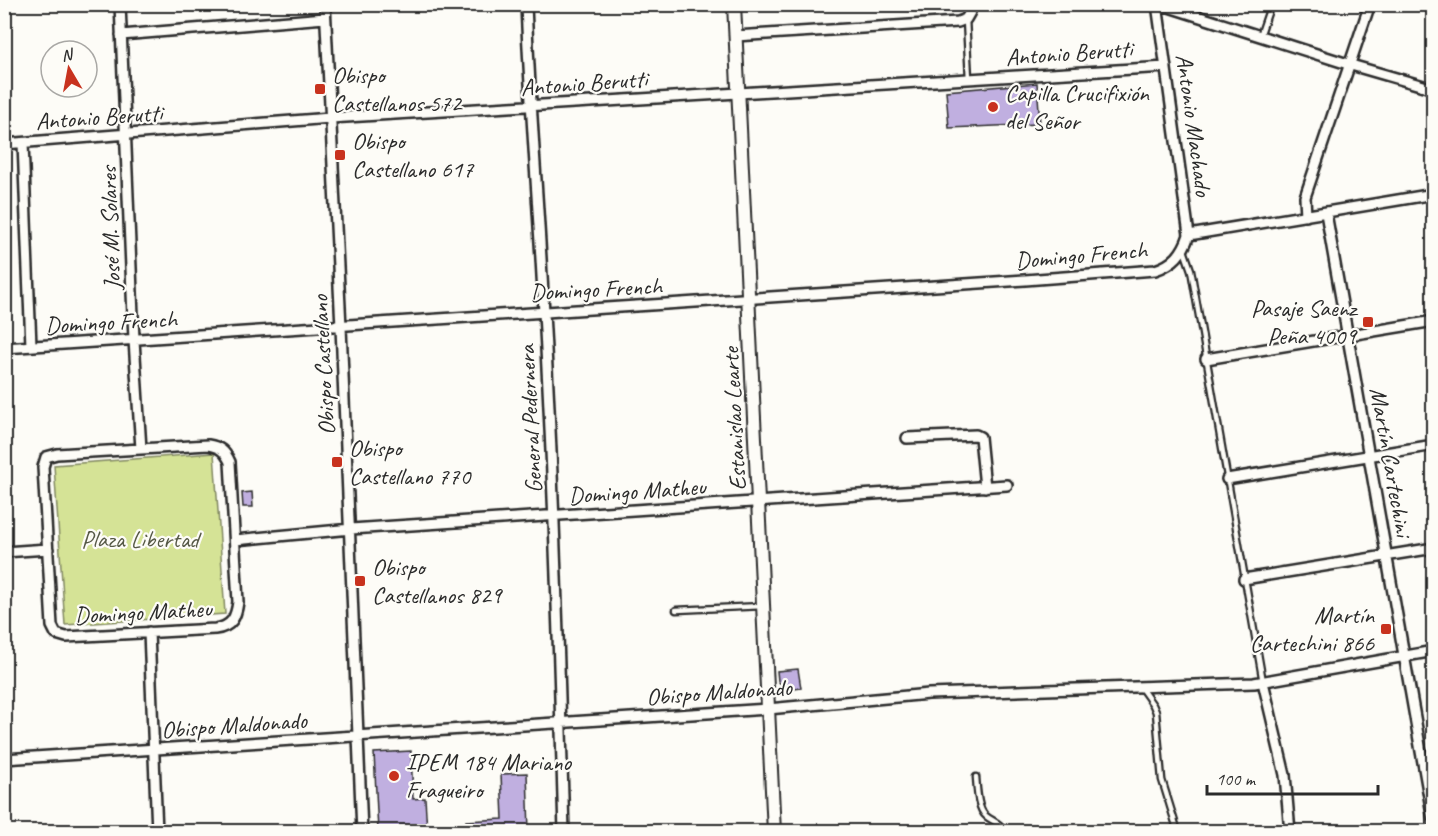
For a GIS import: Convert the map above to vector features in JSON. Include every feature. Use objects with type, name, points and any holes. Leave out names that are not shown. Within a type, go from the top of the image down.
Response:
[{"type":"street","name":"José M. Solares","points":[[120,4],[134,340],[141,449]]},
{"type":"street","name":"Obispo Castellano","points":[[325,4],[342,327],[362,831]]},
{"type":"street","name":"General Pedernera","points":[[526,4],[554,516],[564,831]]},
{"type":"street","name":"Estanislao Learte","points":[[734,4],[760,501],[774,831]]},
{"type":"street","points":[[735,36],[958,22],[966,19],[970,12],[970,4]]},
{"type":"street","points":[[1306,216],[1305,197],[1370,4]]},
{"type":"street","points":[[1157,6],[1168,7],[1434,89]]},
{"type":"street","name":"Antonio Machado","points":[[1157,6],[1189,235],[1184,250]]},
{"type":"street","points":[[121,34],[326,18]]},
{"type":"street","name":"Antonio Berutti","points":[[4,144],[330,118],[1166,67]]},
{"type":"street","points":[[23,143],[31,346]]},
{"type":"street","points":[[1189,235],[1434,194]]},
{"type":"street","name":"Martín Cartechini","points":[[1326,213],[1370,455],[1402,657],[1434,825]]},
{"type":"street","name":"Domingo French","points":[[4,348],[342,327],[544,311],[748,300],[1155,270],[1171,263],[1184,250]]},
{"type":"street","points":[[1206,359],[1434,321]]},
{"type":"street","points":[[907,438],[980,436],[985,487]]},
{"type":"street","points":[[1227,479],[1434,445]]},
{"type":"street","points":[[4,552],[48,549],[43,466],[46,457],[57,454],[141,449],[217,447],[226,453],[230,462],[235,540]]},
{"type":"street","name":"Domingo Matheu","points":[[48,549],[52,626],[56,634],[66,637],[223,628],[231,623],[237,614],[235,540],[351,529],[1007,485]]},
{"type":"street","points":[[1244,579],[1434,548]]},
{"type":"street","points":[[149,632],[157,831]]},
{"type":"street","name":"Obispo Maldonado","points":[[4,759],[768,709],[929,694],[1263,682],[1434,651]]},
{"type":"street","points":[[1263,682],[1285,775],[1290,831]]},
{"type":"lane","points":[[1260,36],[1271,4]]},
{"type":"lane","points":[[966,19],[969,80]]},
{"type":"lane","points":[[1184,250],[1191,270],[1263,682]]},
{"type":"lane","points":[[676,610],[763,606]]},
{"type":"lane","points":[[1140,686],[1156,712],[1162,780],[1178,831]]},
{"type":"lane","points":[[975,777],[981,809],[1005,831]]},
{"type":"green space","name":"Plaza Libertad","points":[[214,453],[225,614],[65,625],[54,465]]},
{"type":"building","name":"Capilla Crucifixión del Señor","points":[[1037,83],[1040,124],[949,128],[946,91]]},
{"type":"building","points":[[252,492],[253,507],[243,507],[242,493]]},
{"type":"building","points":[[798,669],[801,688],[786,690],[778,681],[777,671]]},
{"type":"building","name":"IPEM 184 Mariano Fragueiro","points":[[411,751],[413,799],[425,798],[427,831],[378,831],[374,753]]},
{"type":"building","points":[[527,773],[529,831],[467,831],[466,821],[503,819],[501,774]]},
{"type":"place","name":"Obispo Castellanos 572","points":[[320,89]]},
{"type":"place","name":"Capilla Crucifixión del Señor","points":[[993,107]]},
{"type":"place","name":"Obispo Castellano 617","points":[[340,155]]},
{"type":"place","name":"Pasaje Saenz Peña 4009","points":[[1368,322]]},
{"type":"place","name":"Obispo Castellano 770","points":[[337,462]]},
{"type":"place","name":"Obispo Castellanos 829","points":[[360,581]]},
{"type":"place","name":"Martín Cartechini 866","points":[[1386,629]]},
{"type":"place","name":"IPEM 184 Mariano Fragueiro","points":[[394,776]]}]
